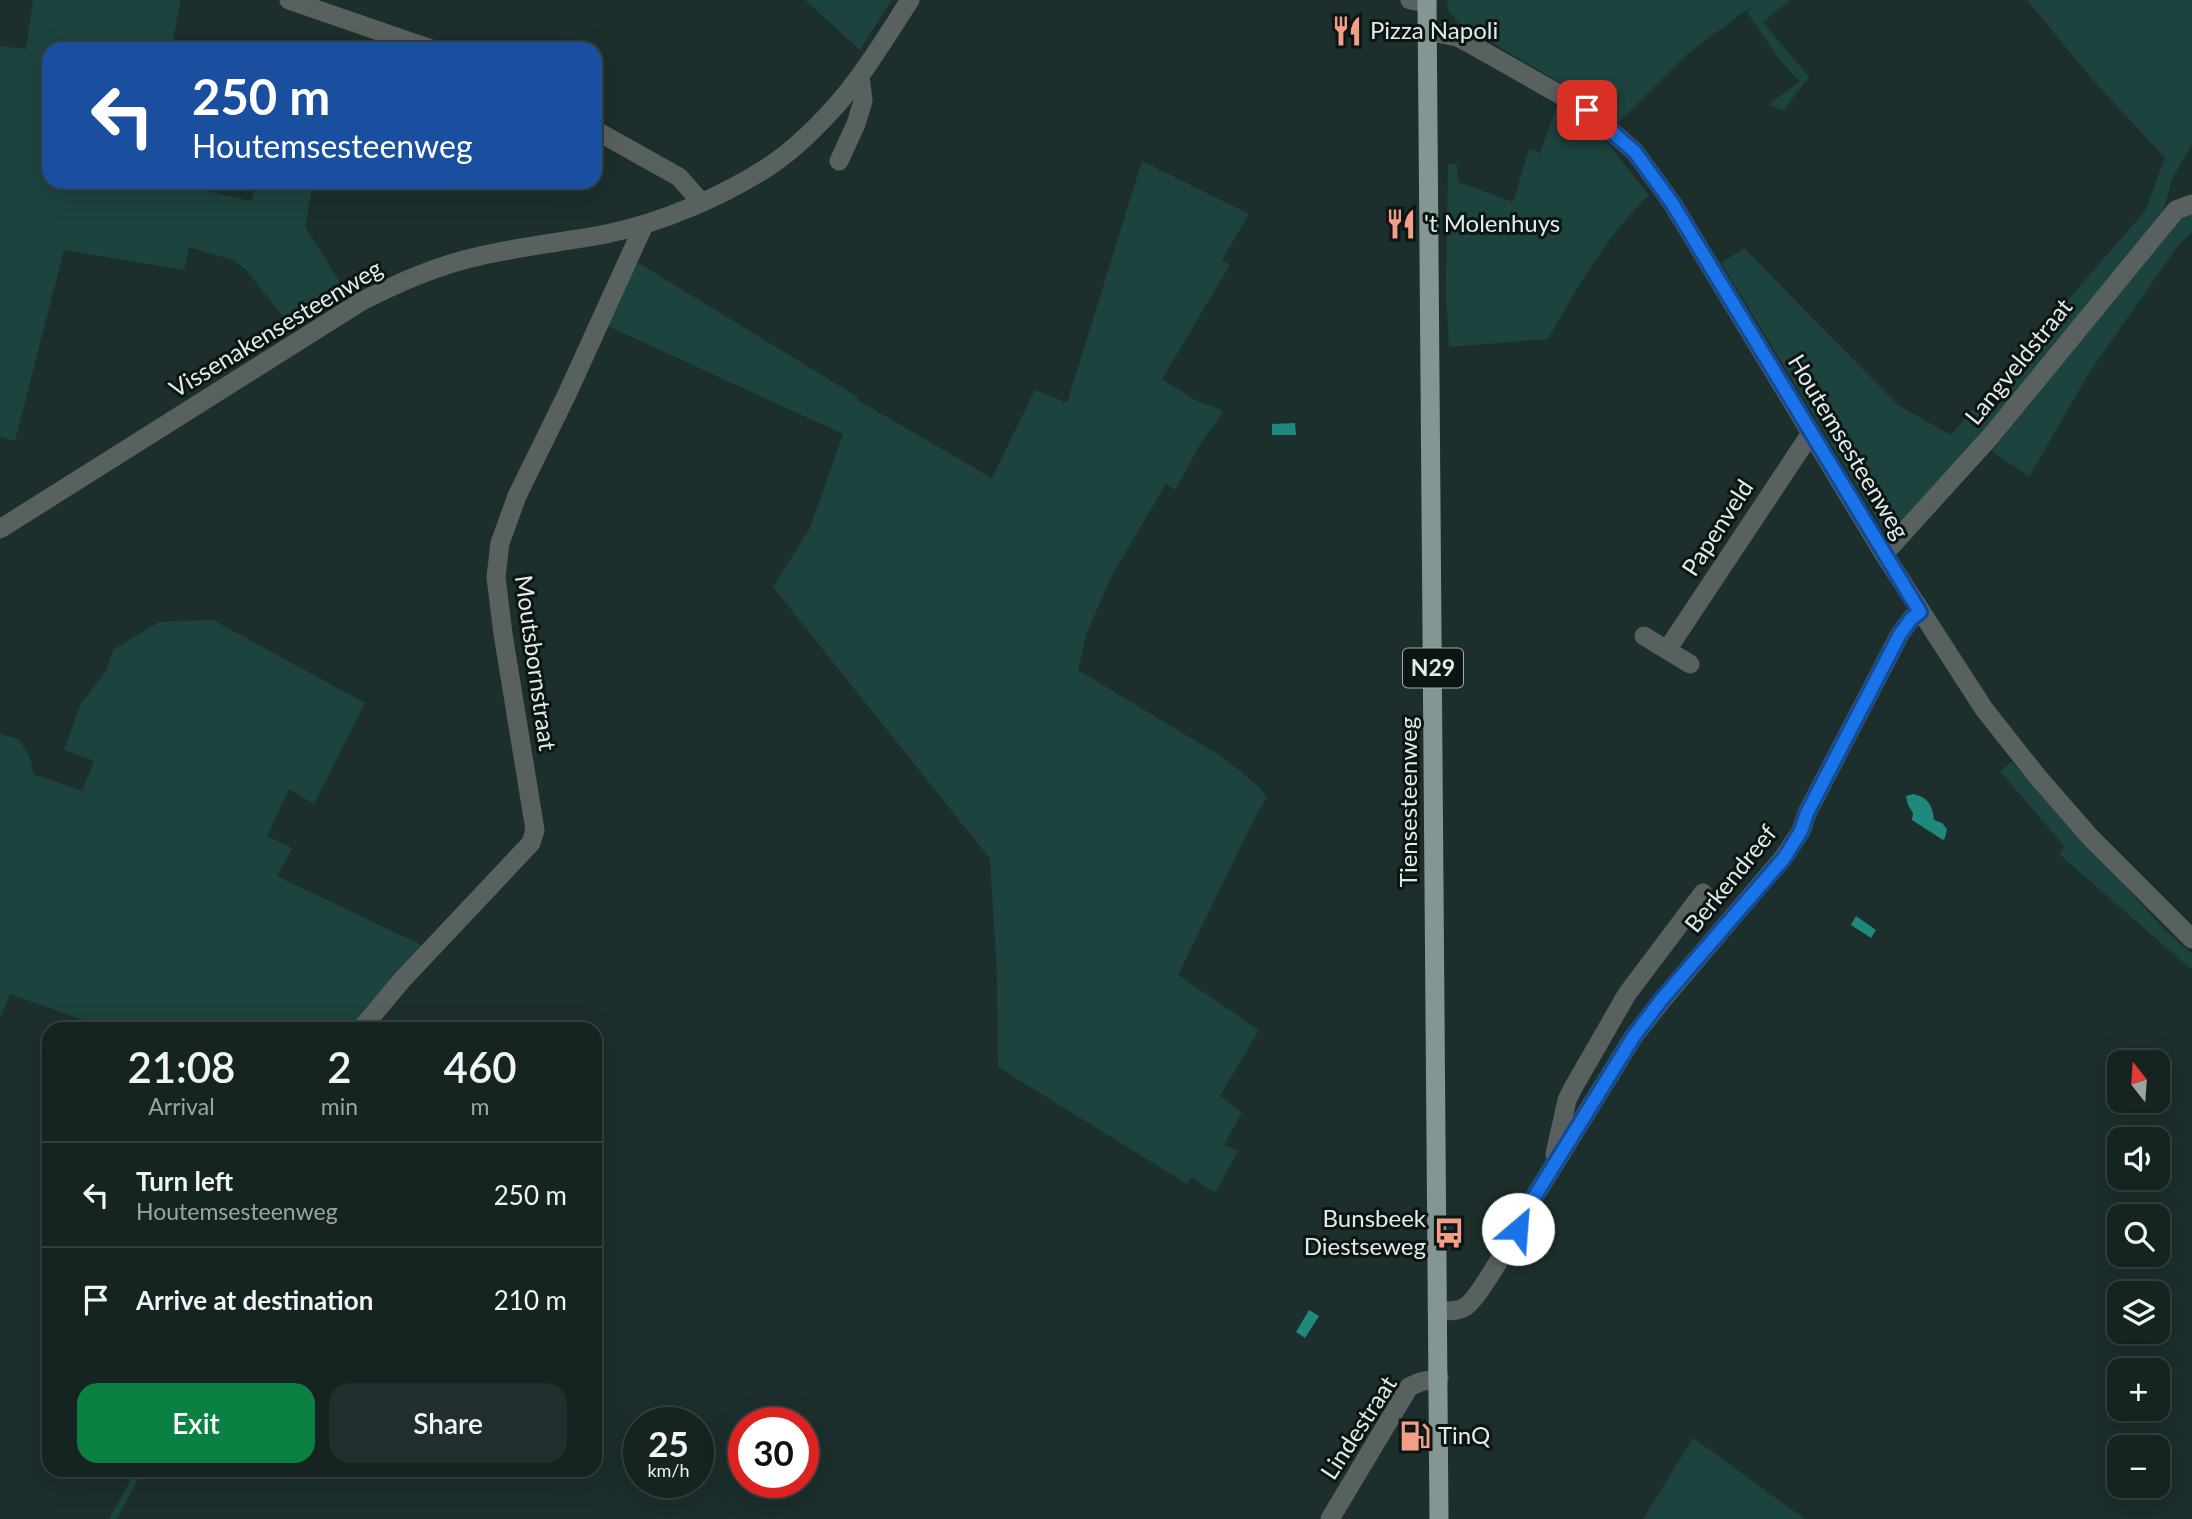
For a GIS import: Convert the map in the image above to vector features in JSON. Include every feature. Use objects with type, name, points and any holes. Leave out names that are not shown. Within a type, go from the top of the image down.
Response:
[{"type":"main road","name":"Tiensesteenweg","points":[[1421,1],[1427,31],[1439,1519]]},
{"type":"street","points":[[289,0],[411,42]]},
{"type":"street","name":"Vissenakensesteenweg","points":[[0,529],[362,301],[407,279],[478,256],[644,225],[701,202],[772,165],[832,110],[860,76],[910,0]]},
{"type":"street","name":"Houtemsesteenweg","points":[[1427,31],[1457,37],[1587,110],[1635,152],[1672,203],[1884,554],[1984,709],[2090,837],[2192,939]]},
{"type":"street","points":[[839,161],[856,124],[863,100],[860,76]]},
{"type":"street","points":[[602,134],[678,177],[701,202]]},
{"type":"street","name":"Langveldstraat","points":[[1884,554],[1991,436],[2176,209],[2192,204]]},
{"type":"street","name":"Moutsbornstraat","points":[[367,1022],[402,980],[531,843],[535,830],[496,577],[500,543],[517,496],[574,380],[644,225]]},
{"type":"street","name":"Papenveld","points":[[1667,650],[1811,433]]},
{"type":"street","name":"Berkendreef","points":[[1437,1311],[1457,1310],[1472,1301],[1634,1036],[1662,999],[1784,858],[1801,831],[1807,813],[1900,634],[1920,612]]},
{"type":"street","points":[[1644,636],[1690,664]]},
{"type":"street","name":"Berkendreef","points":[[1556,1162],[1560,1124],[1573,1088],[1627,994],[1703,892]]},
{"type":"street","name":"Lindestraat","points":[[1330,1519],[1409,1388],[1420,1382],[1439,1378]]},
{"type":"shaded area","points":[[33,0],[181,0],[172,42],[42,42],[42,189],[201,189],[252,201],[255,189],[312,189],[305,227],[347,293],[293,329],[245,269],[233,260],[189,247],[184,270],[64,250],[15,441],[0,437],[0,46],[26,49]]},
{"type":"shaded area","points":[[805,0],[890,0],[891,1],[860,50]]},
{"type":"shaded area","points":[[1447,0],[1791,0],[1763,22],[1809,77],[1783,111],[1769,104],[1800,82],[1779,59],[1747,12],[1756,3],[1685,56],[1618,123],[1590,101],[1458,22],[1448,10]]},
{"type":"shaded area","points":[[2027,0],[2192,0],[2192,144],[2172,179],[2163,212],[2192,209],[2192,232],[2179,244],[2089,373],[2029,477],[1992,451],[2035,397],[1949,469],[1896,528],[1885,532],[1721,263],[1744,248],[1898,405],[1951,435],[2145,211],[2165,158],[2091,78]]},
{"type":"shaded area","points":[[1556,107],[1603,138],[1649,195],[1605,245],[1548,339],[1449,347],[1446,293],[1448,164],[1457,165],[1458,182],[1513,202],[1529,149],[1540,153]]},
{"type":"shaded area","points":[[1142,161],[1249,214],[1222,260],[1230,265],[1162,379],[1195,400],[1224,411],[1201,443],[1175,490],[1166,484],[1111,577],[1087,633],[1078,670],[1224,758],[1259,787],[1267,798],[1255,817],[1178,975],[1259,1030],[1220,1096],[1242,1112],[1224,1145],[1238,1151],[1215,1193],[1192,1177],[1187,1184],[998,1067],[997,977],[990,859],[773,587],[810,528],[843,434],[606,325],[637,262],[856,396],[859,401],[992,478],[1035,390],[1067,403]]},
{"type":"shaded area","points":[[1295,423],[1296,435],[1272,435],[1272,424]]},
{"type":"shaded area","points":[[213,620],[365,703],[314,804],[289,789],[267,836],[292,848],[277,876],[423,946],[357,1022],[89,1022],[10,994],[0,1019],[0,734],[19,739],[31,760],[33,774],[82,791],[94,761],[64,750],[81,703],[105,673],[113,650],[159,622]]},
{"type":"shaded area","points":[[2012,762],[2165,930],[2192,954],[2192,970],[2059,854],[2065,847],[2000,771]]},
{"type":"shaded area","points":[[1913,794],[1926,800],[1931,806],[1934,820],[1947,829],[1943,840],[1912,820],[1913,813],[1906,796]]},
{"type":"shaded area","points":[[1856,916],[1876,930],[1871,938],[1851,925]]},
{"type":"shaded area","points":[[1309,1310],[1319,1316],[1305,1338],[1296,1332]]},
{"type":"shaded area","points":[[1693,1438],[1805,1519],[1643,1519]]},
{"type":"shaded area","points":[[132,1477],[139,1477],[117,1519],[109,1519]]},
{"type":"place","name":"Pizza Napoli","points":[[1347,31]]},
{"type":"place","name":"'t Molenhuys","points":[[1401,224]]},
{"type":"place","name":"Bunsbeek Diestseweg","points":[[1449,1233]]},
{"type":"place","name":"TinQ","points":[[1415,1436]]},
{"type":"route","points":[[1518,1229],[1525,1212],[1634,1036],[1662,999],[1784,858],[1801,831],[1807,813],[1900,634],[1920,612],[1672,203],[1635,152],[1587,110]]}]
